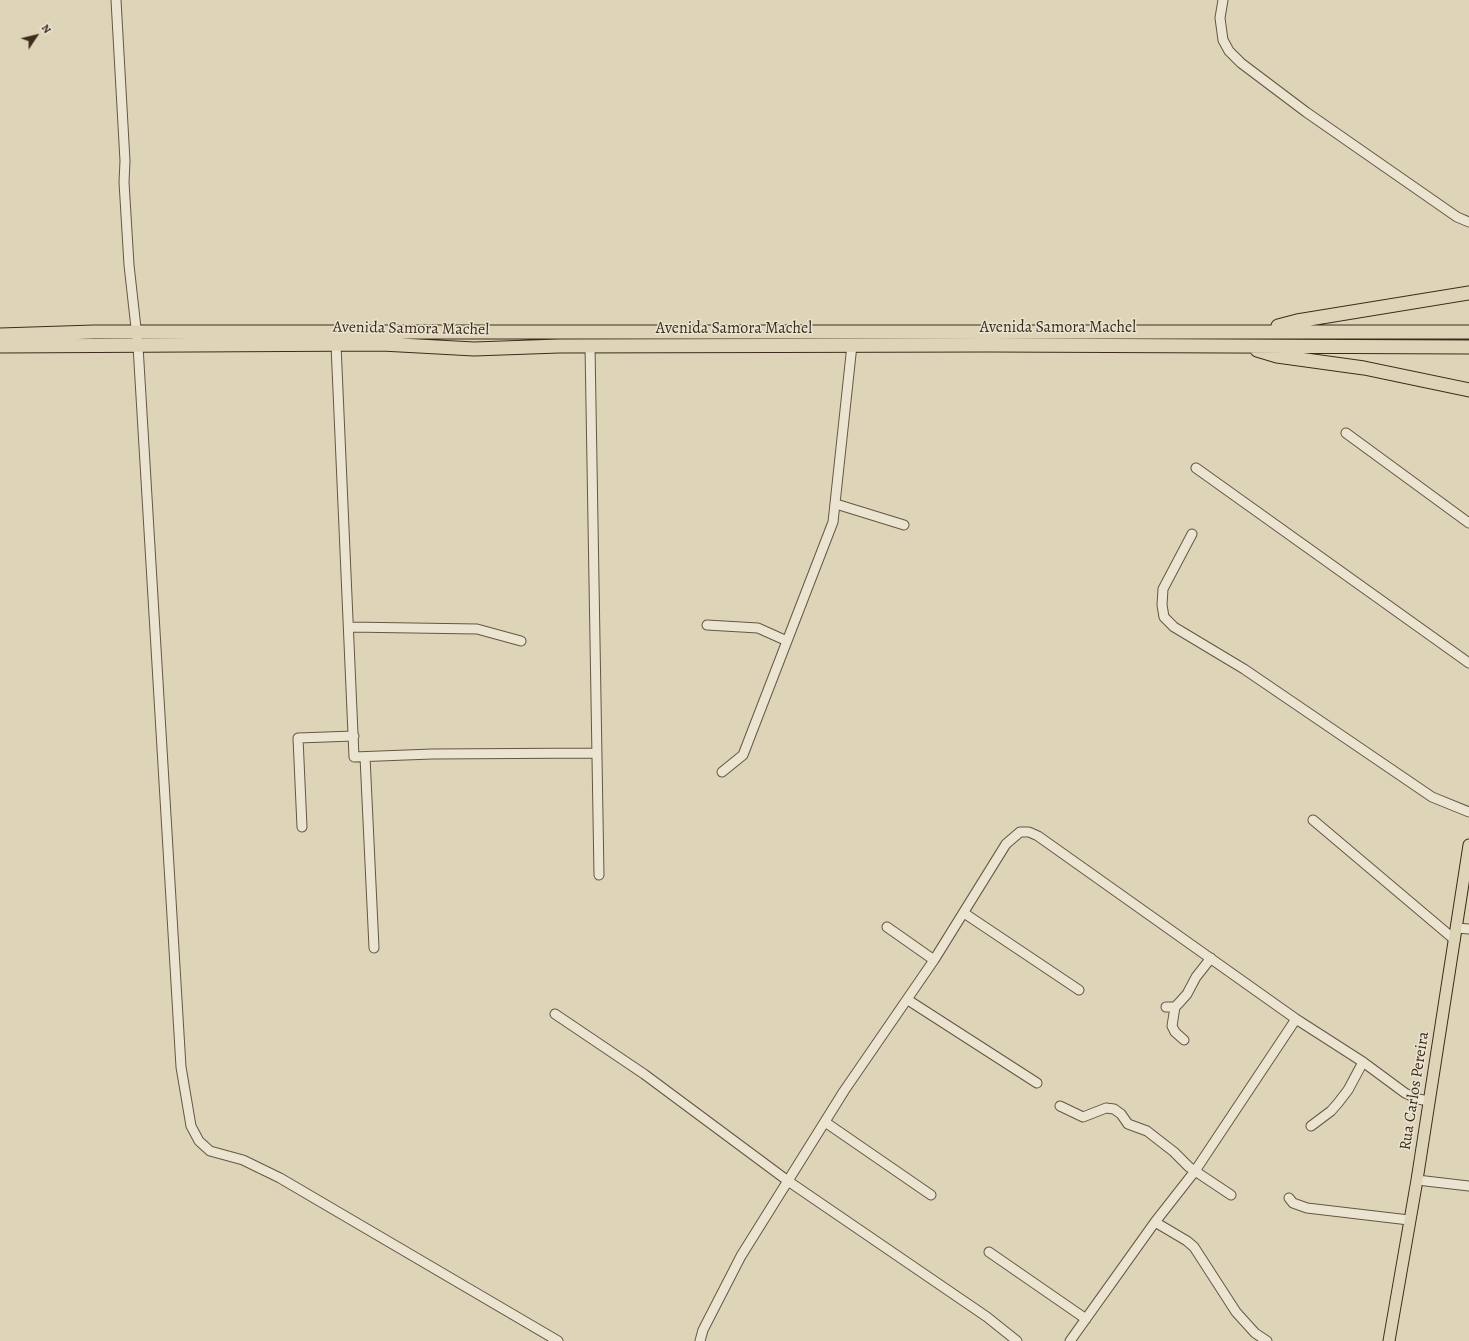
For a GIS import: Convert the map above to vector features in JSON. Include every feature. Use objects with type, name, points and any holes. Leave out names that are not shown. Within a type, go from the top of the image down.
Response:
[{"type":"highway","points":[[1259,331],[1297,321],[1469,293]]},
{"type":"highway","name":"Avenida Samora Machel","points":[[0,346],[138,339],[1259,331],[1469,332]]},
{"type":"highway","name":"Avenida Samora Machel","points":[[0,335],[336,345],[382,344],[474,349],[590,346],[1245,347],[1284,345],[1469,348]]},
{"type":"highway","points":[[1245,347],[1277,356],[1364,368],[1469,390]]},
{"type":"main road","name":"Rua Carlos Pereira","points":[[1389,1341],[1417,1180],[1469,845]]},
{"type":"street","points":[[116,0],[129,265],[138,339],[181,1067],[188,1114],[193,1131],[202,1145],[210,1152],[243,1160],[280,1178],[558,1341]]},
{"type":"street","points":[[1223,0],[1220,18],[1222,40],[1228,50],[1241,63],[1312,116],[1457,217],[1469,222]]},
{"type":"street","points":[[336,345],[354,757],[432,754],[597,754]]},
{"type":"street","points":[[590,346],[599,874]]},
{"type":"street","points":[[722,772],[743,755],[833,522],[852,346]]},
{"type":"street","points":[[1346,433],[1469,523]]},
{"type":"street","points":[[1196,468],[1469,664]]},
{"type":"street","points":[[836,504],[904,525]]},
{"type":"street","points":[[1192,534],[1163,589],[1162,605],[1164,617],[1174,627],[1244,669],[1432,797],[1469,812]]},
{"type":"street","points":[[707,625],[758,628],[788,641]]},
{"type":"street","points":[[349,627],[477,629],[521,641]]},
{"type":"street","points":[[302,827],[298,738],[354,736]]},
{"type":"street","points":[[365,757],[374,948]]},
{"type":"street","points":[[1313,820],[1455,940]]},
{"type":"street","points":[[700,1341],[703,1330],[738,1263],[844,1091],[908,1000],[1006,844],[1020,832],[1029,832],[1038,836],[1296,1019],[1363,1062],[1405,1093],[1418,1099],[1429,1101]]},
{"type":"street","points":[[964,913],[1079,990]]},
{"type":"street","points":[[887,927],[934,960]]},
{"type":"street","points":[[1456,928],[1469,929]]},
{"type":"street","points":[[1184,1040],[1175,1032],[1172,1026],[1171,1007],[1187,994],[1196,977],[1211,958]]},
{"type":"street","points":[[908,1000],[1038,1083]]},
{"type":"street","points":[[555,1014],[644,1074],[788,1181],[974,1308],[1017,1341]]},
{"type":"street","points":[[1070,1341],[1155,1222],[1195,1171],[1296,1019]]},
{"type":"street","points":[[1311,1126],[1331,1111],[1338,1103],[1348,1090],[1363,1062]]},
{"type":"street","points":[[1060,1106],[1083,1117],[1106,1108],[1114,1109],[1121,1114],[1128,1124],[1147,1131],[1195,1171],[1231,1195]]},
{"type":"street","points":[[825,1122],[931,1195]]},
{"type":"street","points":[[1417,1180],[1469,1186]]},
{"type":"street","points":[[1289,1198],[1293,1203],[1307,1208],[1409,1220]]},
{"type":"street","points":[[1155,1222],[1187,1240],[1194,1247],[1236,1312],[1255,1333],[1266,1341]]},
{"type":"street","points":[[989,1252],[1086,1319]]}]
